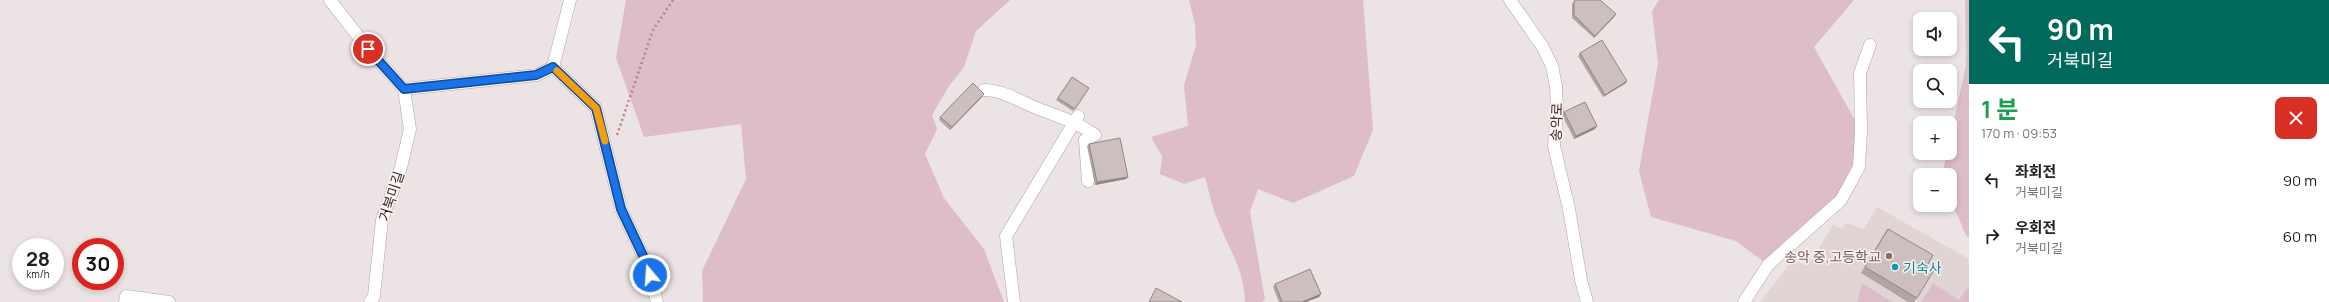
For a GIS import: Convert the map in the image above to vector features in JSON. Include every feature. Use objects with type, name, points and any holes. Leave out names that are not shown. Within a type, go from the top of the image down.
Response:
[{"type":"street","points":[[330,0],[368,49],[404,89],[536,75],[553,67]]},
{"type":"street","points":[[553,67],[570,0]]},
{"type":"street","name":"송악로","points":[[1510,0],[1542,46],[1552,66],[1556,86],[1557,112],[1554,146],[1569,209],[1581,280],[1587,302]]},
{"type":"street","points":[[1744,302],[1768,265],[1841,200],[1859,167],[1861,131],[1860,73],[1870,45]]},
{"type":"street","points":[[553,67],[596,108],[621,209],[646,262],[657,302]]},
{"type":"street","name":"거북미길","points":[[370,302],[374,296],[382,220],[401,167],[410,129],[404,89]]},
{"type":"street","points":[[984,90],[1002,92],[1039,110],[1076,119],[1095,135],[1086,140],[1088,181]]},
{"type":"street","points":[[1014,302],[1006,236],[1076,119]]},
{"type":"street","points":[[125,302],[126,296],[169,302]]},
{"type":"path","points":[[609,160],[653,30],[673,0]]},
{"type":"shaded area","points":[[626,0],[1010,0],[976,31],[964,67],[949,86],[932,115],[937,129],[925,154],[944,198],[984,249],[1004,302],[703,302],[702,271],[746,179],[741,124],[644,137],[616,58]]},
{"type":"shaded area","points":[[1189,0],[1363,0],[1373,130],[1354,176],[1293,203],[1258,189],[1250,212],[1265,300],[1262,302],[1245,302],[1242,280],[1236,260],[1216,216],[1205,177],[1184,184],[1160,174],[1162,156],[1151,137],[1188,126],[1184,85],[1196,45],[1195,24]]},
{"type":"shaded area","points":[[1659,0],[1854,0],[1814,47],[1861,131],[1848,186],[1768,265],[1736,241],[1651,217],[1639,171],[1658,63],[1652,11]]},
{"type":"shaded area","points":[[1965,0],[1969,0],[1969,238],[1966,235],[1956,212],[1957,212],[1957,168],[1944,168],[1945,160],[1957,160],[1957,116],[1955,116],[1966,65]]},
{"type":"shaded area","name":"송악 중,고등학교","points":[[1877,207],[1969,259],[1969,302],[1760,302],[1793,260],[1808,266],[1833,225],[1843,229],[1846,223],[1864,229]]},
{"type":"shaded area","points":[[1862,283],[1889,300],[1893,302],[1857,302]]},
{"type":"shaded area","points":[[1933,283],[1959,300],[1969,286],[1969,302],[1921,302]]},
{"type":"building","points":[[1575,0],[1600,0],[1616,14],[1595,36],[1574,15]]},
{"type":"building","points":[[1602,40],[1627,81],[1605,95],[1580,53]]},
{"type":"building","points":[[1072,77],[1089,88],[1075,109],[1058,98]]},
{"type":"building","points":[[973,83],[984,94],[952,127],[940,117]]},
{"type":"building","points":[[1585,102],[1597,126],[1576,136],[1564,112]]},
{"type":"building","points":[[1120,138],[1128,177],[1097,182],[1089,144]]},
{"type":"building","name":"기숙사","points":[[1888,229],[1933,255],[1927,266],[1934,270],[1917,298],[1865,267]]},
{"type":"building","points":[[1310,269],[1321,294],[1302,302],[1282,302],[1275,284]]},
{"type":"building","points":[[1156,288],[1182,302],[1149,302]]},
{"type":"slow traffic","points":[[557,71],[596,108],[605,141]]},
{"type":"place","name":"송악 중,고등학교","points":[[1889,256]]},
{"type":"place","name":"기숙사","points":[[1895,267]]},
{"type":"route","points":[[368,49],[404,89],[536,75],[553,67],[596,108],[621,209],[646,262],[650,275]]}]
